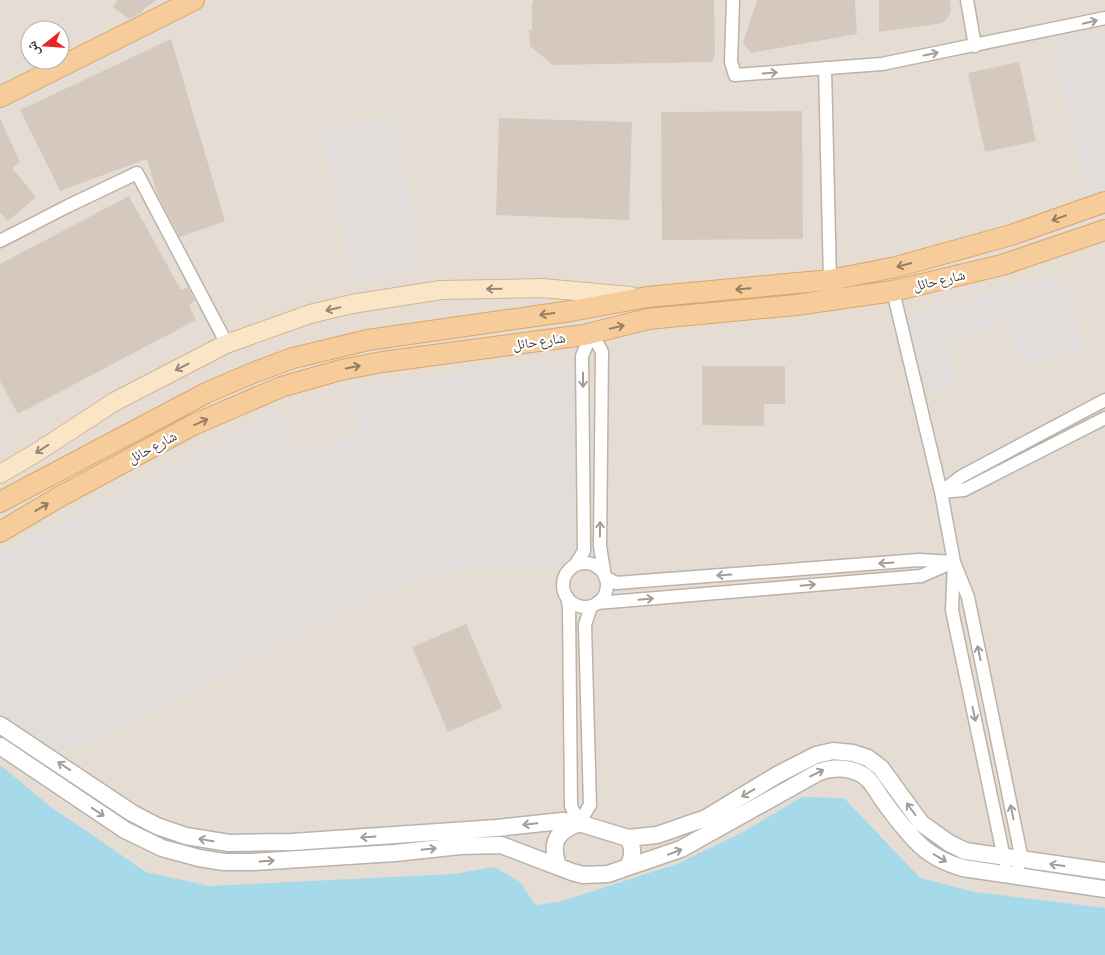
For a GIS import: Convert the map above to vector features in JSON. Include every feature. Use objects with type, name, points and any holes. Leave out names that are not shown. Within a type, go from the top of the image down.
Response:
[{"type":"main road","points":[[0,97],[194,0]]},
{"type":"main road","name":"شارع حائل","points":[[6,496],[208,392],[293,358],[368,340],[570,311],[647,297],[830,280],[896,267],[1011,235],[1105,202]]},
{"type":"main road","name":"شارع حائل","points":[[0,532],[60,496],[193,425],[280,387],[341,370],[382,362],[592,333],[648,319],[796,305],[893,291],[1002,265],[1105,230]]},
{"type":"main road","points":[[0,474],[114,402],[227,344],[310,314],[352,304],[441,290],[542,288],[647,297]]},
{"type":"street","points":[[734,0],[731,62],[735,75],[882,64],[1105,18]]},
{"type":"street","points":[[967,0],[974,46]]},
{"type":"street","points":[[825,68],[830,280]]},
{"type":"street","points":[[0,241],[137,173],[227,344]]},
{"type":"street","points":[[893,291],[941,492],[954,562],[968,597],[1022,860],[1012,876]]},
{"type":"street","points":[[575,566],[584,551],[582,356],[592,333]]},
{"type":"street","points":[[558,866],[554,854],[555,842],[560,832],[579,822],[590,805],[585,625],[594,604],[605,592],[605,578],[600,546],[602,352],[592,333]]},
{"type":"street","points":[[941,492],[962,476],[1105,400]]},
{"type":"street","points":[[941,492],[964,490],[1105,418]]},
{"type":"street","points":[[579,822],[571,806],[569,607],[563,583],[569,570],[582,563],[596,566],[602,571],[605,578],[616,583],[919,560],[954,562]]},
{"type":"street","points":[[566,597],[577,606],[921,576],[954,562]]},
{"type":"street","points":[[954,562],[952,610],[1004,858],[1012,876]]},
{"type":"street","points":[[0,725],[132,813],[157,826],[186,836],[228,843],[292,842],[497,828],[562,821],[579,822],[628,838],[657,835],[706,818],[777,775],[816,756],[833,751],[853,753],[868,758],[880,768],[921,823],[949,843],[965,851],[1105,871]]},
{"type":"street","points":[[0,746],[125,830],[162,848],[199,858],[224,862],[252,862],[395,853],[460,846],[501,845],[572,872],[594,875],[608,874],[681,849],[819,772],[830,768],[845,768],[857,772],[868,779],[902,826],[918,843],[935,856],[950,864],[1012,876],[1105,889]]},
{"type":"street","points":[[628,838],[633,848],[633,857],[628,867]]},
{"type":"shaded area","points":[[0,0],[1105,0],[1105,955],[0,955]]},
{"type":"shaded area","points":[[1105,30],[1105,191],[1087,197],[1053,43]]},
{"type":"shaded area","points":[[394,116],[423,267],[354,282],[323,131]]},
{"type":"shaded area","points":[[1061,275],[1084,350],[1024,365],[1005,322],[945,343],[957,386],[927,393],[905,316]]},
{"type":"shaded area","points":[[573,361],[577,447],[573,553],[557,566],[469,567],[393,587],[91,742],[70,745],[39,741],[0,715],[0,555],[251,425],[281,414],[288,439],[293,444],[306,450],[351,437],[360,424],[346,391],[398,381]]},
{"type":"water","points":[[0,765],[51,807],[146,872],[209,886],[454,874],[494,867],[519,881],[536,905],[559,902],[677,864],[741,833],[802,797],[844,798],[920,878],[975,892],[1105,908],[1105,955],[0,955]]},
{"type":"building","points":[[118,0],[157,0],[141,13],[129,19],[113,7]]},
{"type":"building","points":[[534,0],[714,0],[715,54],[712,62],[553,65],[530,46],[529,30],[532,30],[532,5]]},
{"type":"building","points":[[757,0],[855,0],[857,34],[751,53],[743,43]]},
{"type":"building","points":[[879,0],[950,0],[951,13],[943,23],[879,32]]},
{"type":"building","points":[[171,39],[225,221],[180,237],[157,194],[147,159],[60,191],[20,110]]},
{"type":"building","points":[[1019,62],[1036,141],[985,152],[968,73]]},
{"type":"building","points":[[802,111],[803,239],[662,240],[661,112]]},
{"type":"building","points":[[0,118],[20,162],[12,168],[36,197],[8,221],[0,212]]},
{"type":"building","points":[[499,118],[632,122],[629,220],[496,215]]},
{"type":"building","points":[[129,196],[181,290],[188,287],[195,301],[189,305],[196,320],[18,414],[0,381],[0,264]]},
{"type":"building","points":[[702,366],[785,366],[785,404],[764,404],[764,426],[702,425]]},
{"type":"building","points":[[466,624],[502,708],[448,732],[412,647]]}]
